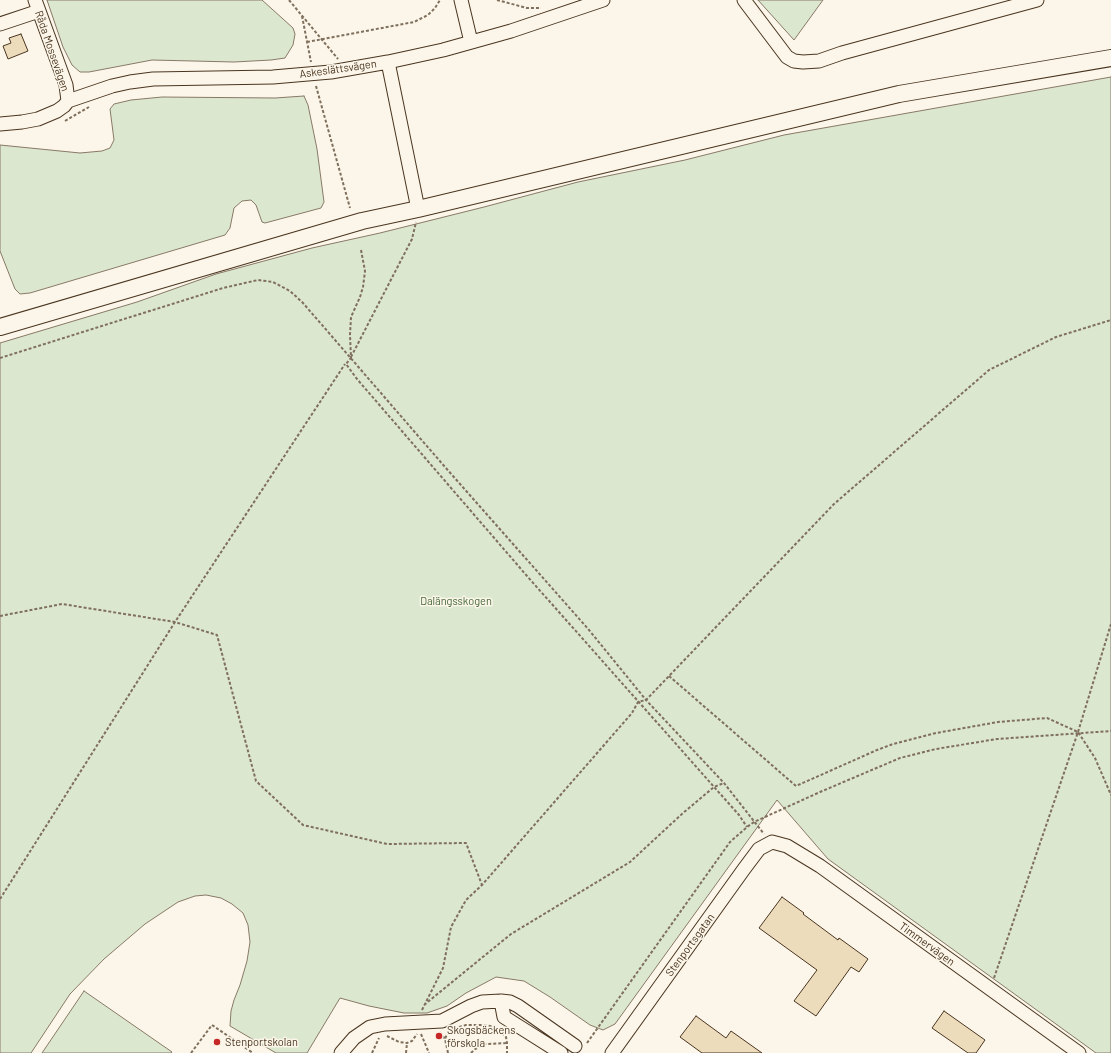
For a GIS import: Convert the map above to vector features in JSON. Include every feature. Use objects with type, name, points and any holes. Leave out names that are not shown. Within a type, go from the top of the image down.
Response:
[{"type":"main road","points":[[0,327],[362,221],[418,209],[899,94],[1111,58]]},
{"type":"street","points":[[461,0],[471,42]]},
{"type":"street","name":"Askeslättsvägen","points":[[68,101],[112,86],[153,79],[311,79],[346,69],[388,62],[443,50],[511,31],[603,0]]},
{"type":"street","points":[[744,0],[787,57],[794,61],[803,62],[819,61],[842,53],[1037,0]]},
{"type":"street","points":[[0,24],[37,6]]},
{"type":"street","name":"Råda Mossevägen","points":[[0,124],[38,119],[57,111],[68,101],[66,85],[37,6]]},
{"type":"street","points":[[388,62],[418,209]]},
{"type":"street","name":"Timmervägen","points":[[772,842],[787,846],[820,866],[1079,1053]]},
{"type":"street","name":"Stenportsgatan","points":[[617,1051],[744,869],[759,849],[772,842]]},
{"type":"street","points":[[341,1053],[354,1038],[370,1027],[386,1024],[442,1021],[482,1002],[501,1000],[518,1006],[580,1046]]},
{"type":"street","points":[[501,1000],[504,1017],[545,1049],[561,1053]]},
{"type":"path","points":[[289,0],[346,69]]},
{"type":"path","points":[[307,42],[414,22],[428,15],[440,0]]},
{"type":"path","points":[[497,0],[527,8],[542,8]]},
{"type":"path","points":[[302,16],[307,42],[311,79],[316,85],[350,208]]},
{"type":"path","points":[[62,122],[95,105]]},
{"type":"path","points":[[0,899],[175,622],[351,358],[412,239],[418,209]]},
{"type":"path","points":[[351,358],[351,318],[360,297],[365,272],[361,250]]},
{"type":"path","points":[[0,358],[223,288],[258,280],[273,282],[290,291],[303,303],[589,630],[646,700],[724,783],[754,822],[772,842]]},
{"type":"path","points":[[419,1023],[423,1007],[443,968],[451,927],[466,900],[482,885],[632,713],[638,702],[646,700],[834,504],[989,370],[1056,337],[1111,320]]},
{"type":"path","points":[[346,364],[357,379],[638,702],[739,815],[747,827]]},
{"type":"path","points":[[0,616],[62,604],[175,622],[217,635],[256,781],[303,825],[386,844],[466,843],[482,885]]},
{"type":"path","points":[[990,989],[1078,732],[1111,624]]},
{"type":"path","points":[[669,676],[796,786],[893,744],[936,733],[998,722],[1047,718],[1078,732],[1095,758],[1111,795]]},
{"type":"path","points":[[580,1046],[730,842],[754,822],[900,758],[936,749],[997,738],[1111,731]]},
{"type":"path","points":[[423,1007],[511,934],[630,862],[683,813],[714,787],[724,783]]},
{"type":"path","points":[[191,1053],[212,1025],[253,1053]]},
{"type":"path","points":[[448,1053],[445,1039],[448,1034],[450,1031],[466,1025],[490,1026],[503,1034],[506,1037],[507,1053]]},
{"type":"path","points":[[372,1053],[379,1038],[383,1036],[399,1042],[407,1043],[415,1039],[419,1032],[426,1042],[430,1053]]},
{"type":"path","points":[[406,1053],[407,1043]]},
{"type":"path","points":[[471,1053],[475,1049],[486,1044],[507,1043]]},
{"type":"green space","points":[[47,0],[262,0],[293,28],[295,34],[293,45],[285,58],[234,62],[152,60],[89,72],[80,72],[72,65],[63,47]]},
{"type":"green space","points":[[758,0],[823,0],[794,40]]},
{"type":"green space","name":"Dalängsskogen","points":[[1111,77],[1111,1053],[1096,1053],[828,859],[777,800],[615,1024],[603,1030],[590,1025],[524,981],[496,977],[466,993],[447,1006],[427,1013],[404,1013],[340,998],[307,1053],[276,1053],[230,1026],[231,1011],[247,961],[250,942],[248,925],[243,913],[232,904],[221,898],[206,895],[195,896],[178,902],[145,924],[104,959],[70,994],[31,1053],[0,1053],[0,343],[137,302],[216,274],[312,248],[380,233],[578,182],[685,160],[784,135]]},
{"type":"green space","points":[[304,96],[308,105],[317,149],[324,202],[321,208],[265,223],[262,222],[256,205],[251,200],[242,201],[234,208],[230,228],[225,235],[30,293],[20,294],[15,289],[0,251],[0,145],[80,153],[102,151],[110,148],[114,140],[110,109],[114,104],[131,100],[162,97],[275,98]]},
{"type":"green space","points":[[84,991],[172,1052],[42,1053]]},
{"type":"building","points":[[21,34],[28,51],[8,59],[3,46],[11,43],[9,38]]},
{"type":"building","points":[[782,897],[838,940],[839,938],[868,959],[859,972],[851,967],[816,1016],[794,1001],[817,970],[759,928]]},
{"type":"building","points":[[944,1011],[985,1040],[976,1053],[968,1053],[932,1028]]},
{"type":"building","points":[[696,1016],[726,1038],[731,1031],[762,1053],[702,1053],[680,1037]]},
{"type":"place","name":"Skogsbäckens förskola","points":[[439,1036]]},
{"type":"place","name":"Stenportskolan","points":[[217,1042]]}]
